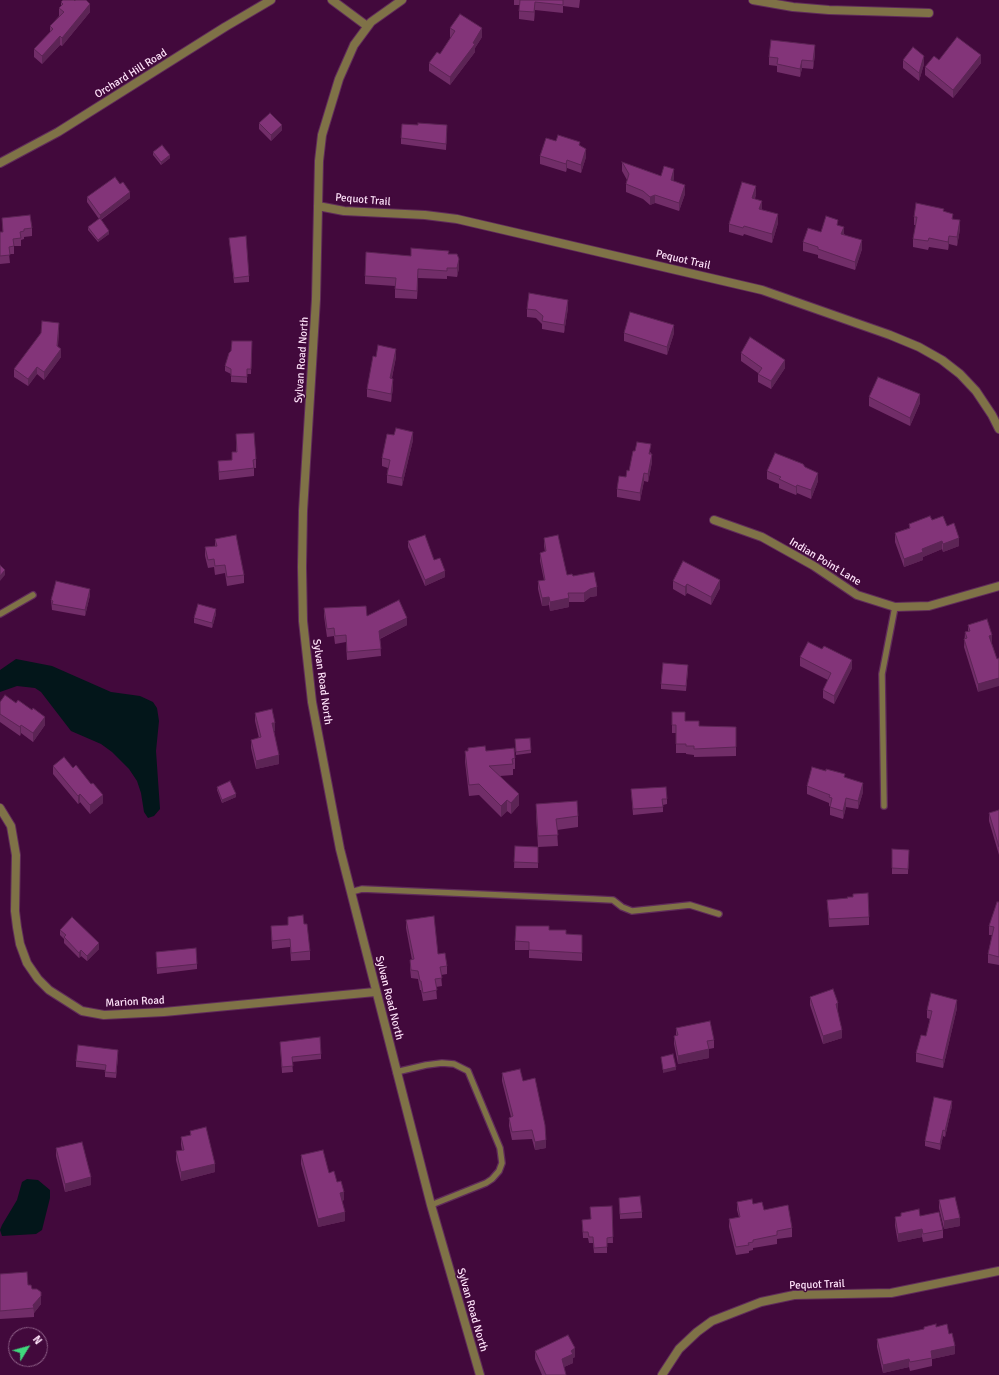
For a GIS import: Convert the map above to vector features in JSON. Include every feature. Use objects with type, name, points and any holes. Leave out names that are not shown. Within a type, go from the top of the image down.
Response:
[{"type":"street","name":"Orchard Hill Road","points":[[0,163],[58,132],[225,27],[271,0]]},
{"type":"street","points":[[332,0],[367,26]]},
{"type":"street","name":"Sylvan Road North","points":[[402,0],[378,16],[367,26],[349,54],[326,122],[319,161],[316,299],[302,533],[303,621],[308,672],[331,810],[375,992],[431,1205],[480,1375]]},
{"type":"street","points":[[753,0],[829,10],[929,13]]},
{"type":"street","name":"Pequot Trail","points":[[318,206],[344,211],[424,215],[457,220],[762,290],[890,335],[942,360],[960,374],[972,387],[984,402],[999,429]]},
{"type":"street","name":"Indian Point Lane","points":[[714,520],[762,537],[814,566],[857,595],[895,607],[928,606],[999,586]]},
{"type":"street","name":"Marion Road","points":[[0,808],[11,826],[14,840],[16,855],[15,911],[20,944],[27,963],[38,979],[49,990],[82,1011],[104,1016],[164,1012],[375,992]]},
{"type":"street","name":"Pequot Trail","points":[[662,1375],[679,1349],[696,1332],[718,1319],[761,1302],[794,1295],[891,1293],[999,1271]]},
{"type":"lane","points":[[0,614],[33,595]]},
{"type":"lane","points":[[884,806],[882,674],[895,607]]},
{"type":"lane","points":[[351,892],[362,889],[613,900],[622,907],[632,911],[690,905],[719,914]]},
{"type":"lane","points":[[396,1072],[442,1063],[454,1064],[468,1071],[500,1148],[502,1163],[499,1171],[492,1179],[480,1186],[431,1205]]},
{"type":"shaded area","points":[[16,659],[52,666],[111,692],[140,696],[153,702],[157,708],[159,721],[156,751],[160,809],[154,816],[148,818],[144,812],[141,793],[137,781],[129,769],[112,752],[101,744],[71,731],[41,692],[35,688],[17,686],[0,692],[0,670]]},
{"type":"shaded area","points":[[27,1179],[38,1180],[50,1190],[50,1198],[42,1230],[36,1234],[2,1236],[0,1230],[2,1225],[17,1200],[22,1182]]},
{"type":"building","points":[[63,0],[86,0],[90,4],[62,38],[60,36],[42,56],[34,49],[53,29],[50,26],[64,12],[59,8],[63,4],[61,2]]},
{"type":"building","points":[[520,0],[563,0],[563,5],[535,2],[534,12],[519,11]]},
{"type":"building","points":[[460,14],[482,28],[473,43],[475,44],[450,77],[429,63],[437,52],[440,54],[455,31],[450,28]]},
{"type":"building","points":[[957,37],[981,55],[953,90],[925,67],[934,56],[939,60]]},
{"type":"building","points":[[771,40],[815,45],[813,61],[802,60],[800,69],[777,64],[778,58],[769,57]]},
{"type":"building","points":[[913,47],[924,56],[919,73],[903,60]]},
{"type":"building","points":[[270,113],[282,125],[271,135],[259,123]]},
{"type":"building","points":[[418,123],[447,125],[446,144],[401,138],[402,124],[418,125]]},
{"type":"building","points":[[558,135],[580,142],[579,145],[586,149],[581,165],[567,160],[566,164],[540,156],[546,138],[556,141]]},
{"type":"building","points":[[162,145],[170,155],[161,162],[153,152]]},
{"type":"building","points":[[622,162],[661,176],[664,166],[674,169],[671,180],[685,185],[679,203],[655,195],[650,197],[643,191],[626,184],[629,174]]},
{"type":"building","points":[[115,177],[120,184],[123,182],[130,192],[100,215],[87,197]]},
{"type":"building","points":[[742,182],[756,186],[752,198],[762,201],[759,209],[778,214],[772,234],[744,226],[743,228],[729,224]]},
{"type":"building","points":[[916,203],[944,209],[943,211],[953,214],[952,219],[960,220],[957,237],[949,236],[948,242],[929,238],[928,241],[913,239],[917,217],[914,217]]},
{"type":"building","points":[[30,215],[32,228],[24,229],[24,231],[20,232],[21,238],[13,239],[14,246],[9,247],[10,255],[0,256],[0,232],[3,232],[2,218]]},
{"type":"building","points":[[826,216],[838,220],[837,225],[844,227],[841,234],[862,240],[855,262],[803,242],[808,228],[821,232]]},
{"type":"building","points":[[100,218],[109,231],[98,240],[88,227]]},
{"type":"building","points":[[246,236],[249,276],[234,278],[229,238]]},
{"type":"building","points":[[411,248],[449,251],[448,254],[457,254],[459,259],[457,268],[447,268],[447,271],[418,269],[417,291],[395,289],[396,278],[365,276],[366,252],[411,256]]},
{"type":"building","points":[[529,293],[568,300],[564,325],[542,321],[543,316],[536,310],[527,309]]},
{"type":"building","points":[[630,312],[674,325],[667,347],[624,333]]},
{"type":"building","points":[[42,321],[59,323],[57,346],[61,349],[44,372],[37,367],[28,379],[14,369],[41,333]]},
{"type":"building","points":[[750,337],[785,360],[771,381],[758,374],[762,368],[741,353]]},
{"type":"building","points":[[232,341],[252,341],[251,369],[247,369],[247,377],[231,376],[231,369],[225,366],[231,351]]},
{"type":"building","points":[[378,345],[396,349],[390,378],[393,379],[391,394],[367,389],[373,356],[376,357]]},
{"type":"building","points":[[878,377],[920,394],[910,418],[869,397]]},
{"type":"building","points":[[396,428],[413,432],[402,478],[387,475],[390,460],[382,458],[387,434],[394,435]]},
{"type":"building","points":[[254,433],[256,459],[253,460],[254,468],[219,472],[218,461],[232,460],[232,452],[237,452],[236,434]]},
{"type":"building","points":[[637,442],[651,444],[649,454],[652,454],[648,474],[644,473],[640,493],[617,489],[619,476],[626,477],[627,470],[629,471],[633,451],[635,451]]},
{"type":"building","points":[[775,453],[803,464],[805,467],[818,473],[811,490],[797,485],[796,487],[779,479],[781,477],[767,471]]},
{"type":"building","points":[[930,516],[932,520],[943,516],[947,526],[954,523],[959,538],[943,544],[942,541],[922,549],[923,552],[904,559],[895,533],[910,528],[909,524]]},
{"type":"building","points":[[236,535],[244,575],[227,577],[225,565],[215,566],[214,559],[208,560],[205,547],[217,546],[215,539]]},
{"type":"building","points":[[425,535],[434,560],[440,558],[445,571],[425,580],[408,541]]},
{"type":"building","points":[[558,535],[567,575],[572,574],[573,576],[594,572],[597,587],[584,593],[568,593],[569,598],[550,602],[549,597],[542,598],[538,581],[545,580],[540,553],[546,551],[544,538]]},
{"type":"building","points":[[683,561],[720,580],[711,597],[687,584],[685,587],[673,581]]},
{"type":"building","points":[[0,565],[5,570],[0,576]]},
{"type":"building","points":[[56,581],[90,589],[85,610],[52,604],[53,601],[51,600]]},
{"type":"building","points":[[399,600],[407,618],[379,631],[381,649],[347,652],[346,635],[335,636],[334,628],[327,629],[324,608],[366,606],[367,616]]},
{"type":"building","points":[[198,604],[216,609],[212,623],[194,618]]},
{"type":"building","points":[[987,619],[992,635],[989,636],[997,659],[999,658],[999,678],[978,684],[964,639],[967,638],[965,632],[970,631],[968,625]]},
{"type":"building","points":[[808,642],[822,649],[824,646],[852,660],[834,696],[823,690],[831,673],[800,657]]},
{"type":"building","points":[[663,663],[688,665],[686,686],[661,684]]},
{"type":"building","points":[[5,695],[16,703],[18,700],[32,710],[33,708],[45,717],[33,733],[21,725],[20,727],[0,714],[0,702]]},
{"type":"building","points":[[272,709],[275,723],[272,723],[279,755],[256,761],[251,740],[261,737],[255,713]]},
{"type":"building","points":[[672,712],[685,712],[685,721],[699,721],[699,726],[736,727],[736,747],[694,749],[694,746],[676,744],[676,725],[672,725]]},
{"type":"building","points":[[530,738],[531,750],[516,752],[515,739]]},
{"type":"building","points":[[485,746],[486,751],[514,748],[515,758],[512,759],[513,764],[489,766],[519,794],[511,803],[507,800],[501,806],[479,784],[469,785],[465,751],[468,751],[468,748]]},
{"type":"building","points":[[64,757],[73,768],[76,765],[91,784],[93,783],[103,795],[90,805],[80,794],[78,796],[53,766]]},
{"type":"building","points":[[812,767],[845,774],[844,777],[863,783],[858,801],[846,798],[843,811],[830,807],[832,798],[829,797],[830,795],[807,786]]},
{"type":"building","points":[[230,781],[236,794],[222,800],[217,787]]},
{"type":"building","points":[[666,787],[667,799],[662,799],[663,807],[633,809],[631,789]]},
{"type":"building","points":[[577,801],[578,816],[556,819],[558,835],[538,836],[536,804]]},
{"type":"building","points":[[999,810],[999,847],[989,813]]},
{"type":"building","points":[[515,846],[538,847],[538,863],[514,862]]},
{"type":"building","points":[[892,849],[909,850],[908,869],[892,868]]},
{"type":"building","points":[[868,893],[869,917],[829,919],[827,900],[848,898],[847,897],[853,897],[853,894]]},
{"type":"building","points":[[997,902],[999,902],[999,957],[988,954],[994,927],[989,926]]},
{"type":"building","points":[[303,915],[304,924],[307,924],[310,951],[291,953],[290,939],[272,941],[271,926],[288,925],[288,917]]},
{"type":"building","points":[[434,916],[438,954],[445,953],[447,966],[440,967],[442,978],[435,979],[437,990],[423,993],[418,971],[411,970],[410,960],[414,959],[406,920]]},
{"type":"building","points":[[72,917],[99,943],[87,956],[81,950],[79,953],[64,937],[66,935],[60,930]]},
{"type":"building","points":[[516,926],[549,926],[549,930],[566,930],[566,934],[582,935],[582,953],[529,950],[529,942],[515,941]]},
{"type":"building","points":[[196,948],[197,964],[157,968],[156,952]]},
{"type":"building","points":[[833,989],[838,1003],[836,1004],[842,1030],[823,1036],[810,997]]},
{"type":"building","points":[[931,993],[957,1000],[943,1060],[916,1053],[921,1035],[926,1036],[932,1011],[927,1010]]},
{"type":"building","points":[[710,1021],[714,1040],[707,1041],[709,1049],[678,1056],[674,1036],[678,1035],[676,1028]]},
{"type":"building","points":[[320,1037],[321,1054],[292,1057],[293,1066],[282,1067],[280,1042]]},
{"type":"building","points":[[78,1045],[118,1050],[116,1073],[105,1072],[106,1065],[76,1061]]},
{"type":"building","points":[[673,1054],[676,1067],[663,1070],[661,1057]]},
{"type":"building","points":[[520,1069],[523,1081],[535,1078],[545,1125],[546,1140],[535,1142],[532,1130],[512,1132],[509,1118],[513,1116],[502,1073]]},
{"type":"building","points":[[934,1097],[952,1101],[945,1131],[943,1130],[940,1144],[925,1141]]},
{"type":"building","points":[[206,1127],[215,1164],[181,1172],[176,1151],[184,1150],[181,1137],[191,1135],[190,1131]]},
{"type":"building","points":[[82,1142],[91,1177],[65,1184],[56,1148]]},
{"type":"building","points":[[323,1150],[329,1173],[334,1171],[337,1182],[341,1181],[344,1192],[340,1193],[345,1212],[318,1219],[301,1155]]},
{"type":"building","points":[[640,1196],[642,1212],[620,1214],[619,1198]]},
{"type":"building","points":[[955,1197],[960,1218],[944,1221],[939,1200]]},
{"type":"building","points":[[752,1199],[753,1204],[762,1202],[764,1210],[788,1205],[792,1228],[777,1231],[777,1235],[753,1240],[753,1242],[748,1243],[749,1245],[736,1247],[729,1219],[740,1217],[737,1202]]},
{"type":"building","points":[[612,1206],[613,1237],[607,1238],[607,1247],[594,1248],[593,1237],[589,1237],[588,1232],[583,1232],[582,1220],[591,1219],[590,1207]]},
{"type":"building","points":[[919,1209],[920,1216],[939,1212],[943,1230],[923,1234],[922,1229],[898,1234],[895,1217],[901,1216],[901,1213]]},
{"type":"building","points":[[27,1272],[28,1285],[31,1285],[32,1289],[37,1289],[41,1292],[41,1296],[33,1305],[34,1308],[0,1311],[0,1274]]},
{"type":"building","points":[[936,1324],[936,1327],[947,1324],[949,1334],[952,1333],[955,1346],[931,1351],[932,1358],[910,1362],[909,1359],[883,1365],[877,1339],[924,1329],[924,1327]]},
{"type":"building","points":[[568,1335],[575,1348],[571,1351],[573,1354],[562,1359],[566,1375],[546,1375],[535,1351]]}]
